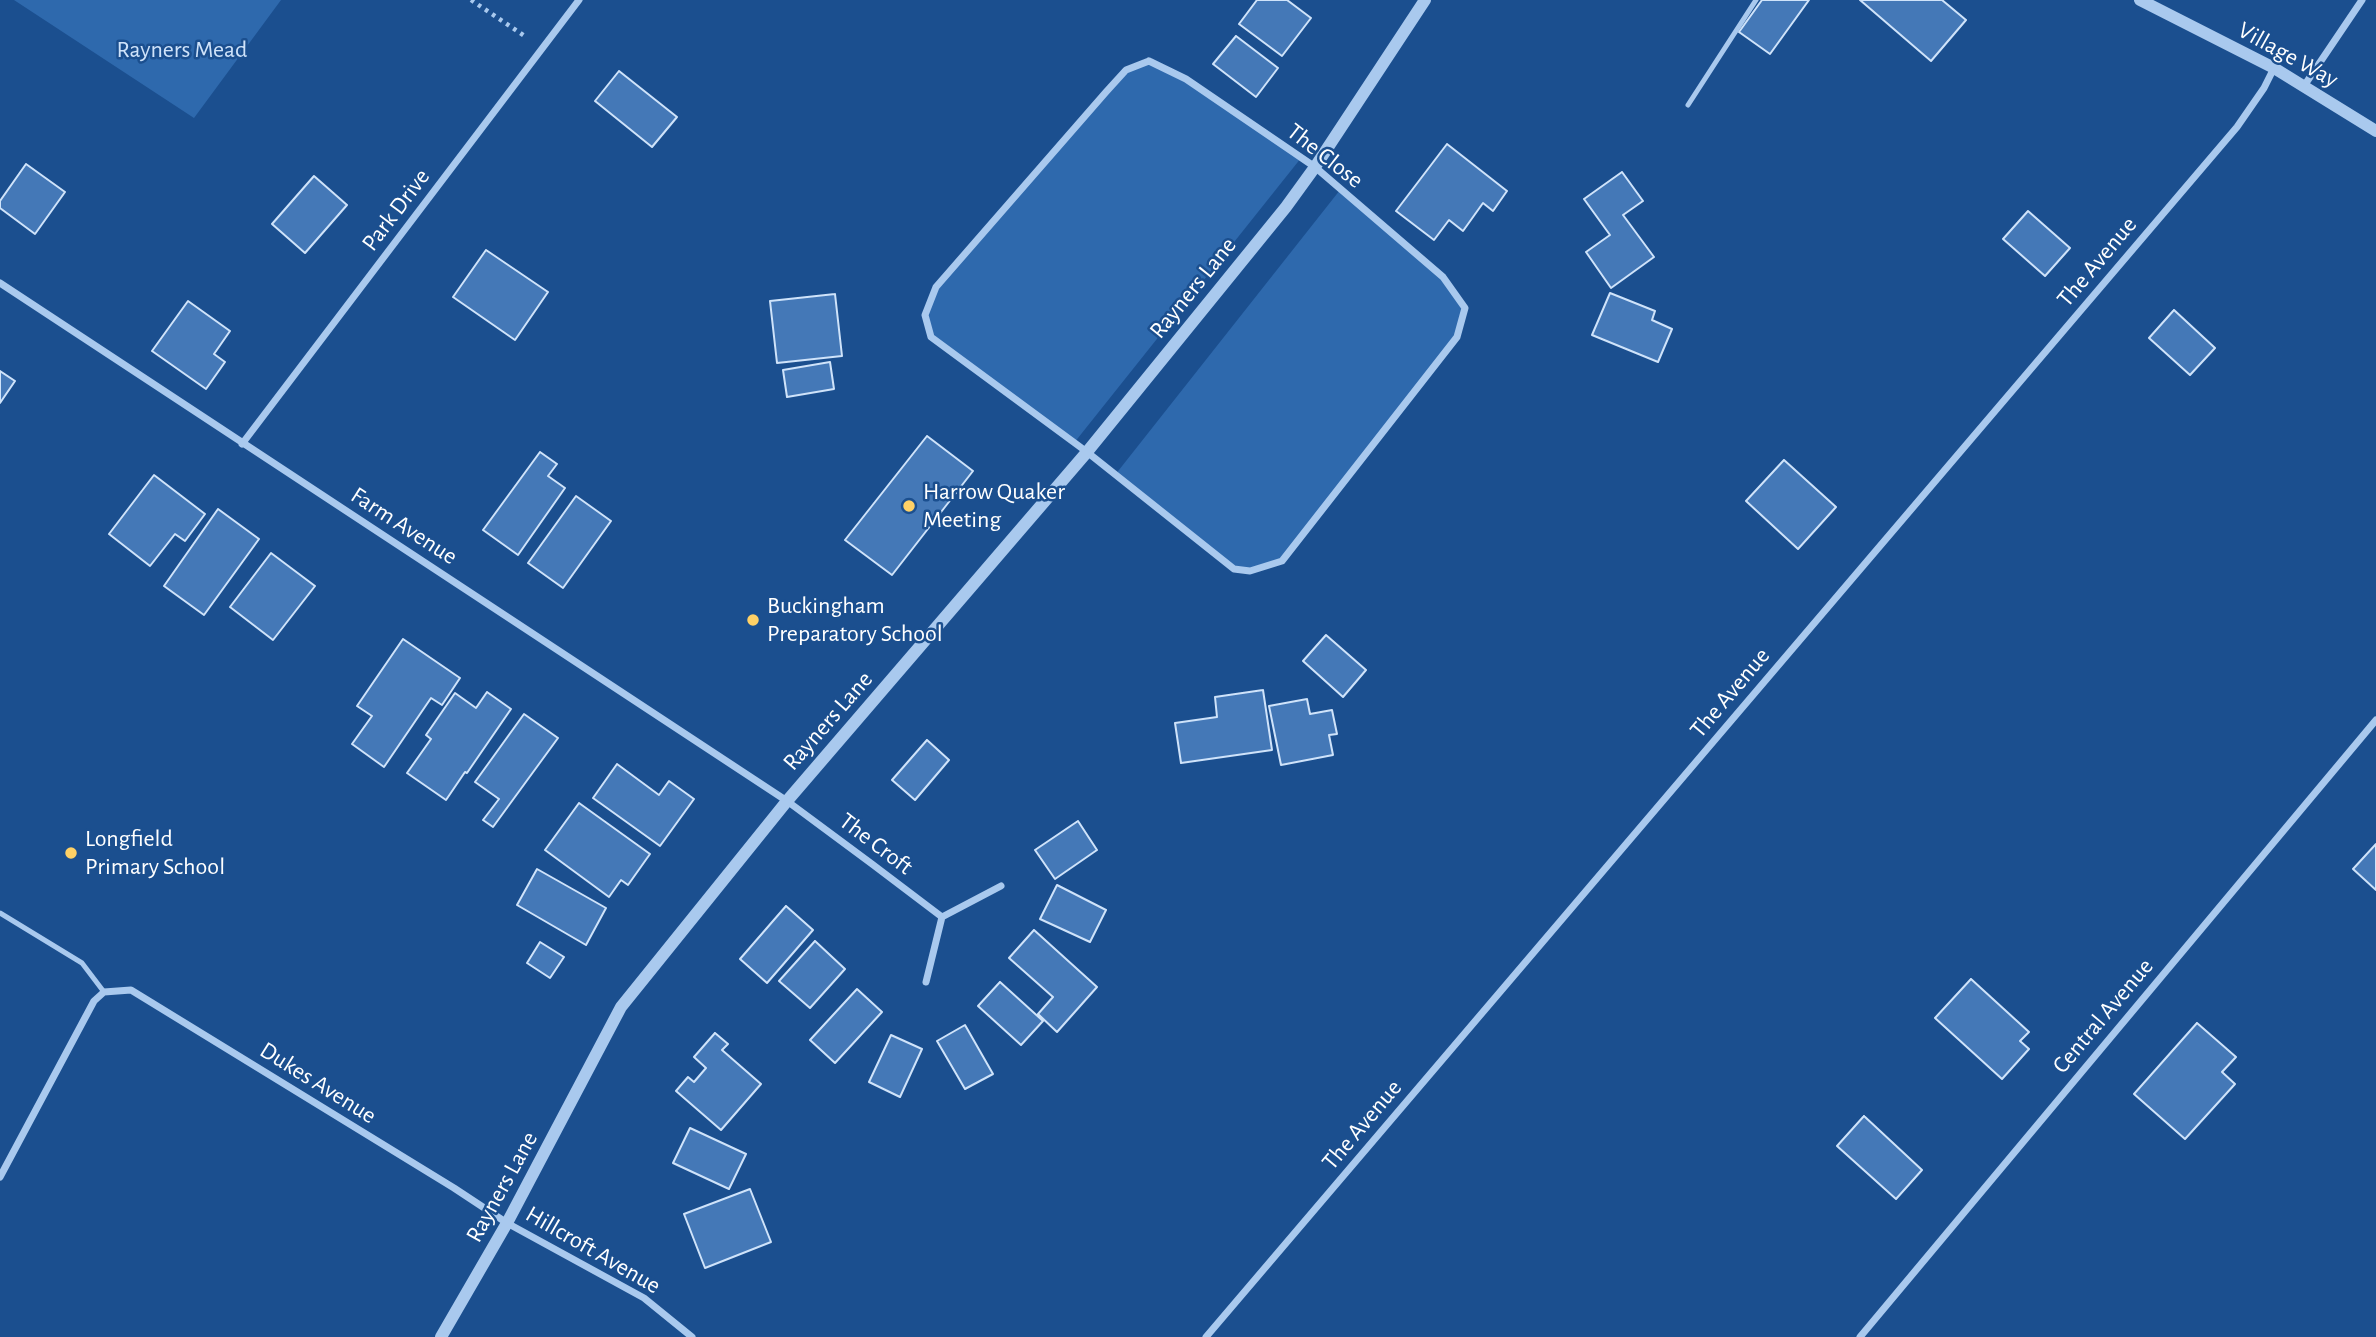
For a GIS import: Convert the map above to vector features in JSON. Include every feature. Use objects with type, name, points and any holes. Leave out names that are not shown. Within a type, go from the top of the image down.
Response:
[{"type":"street","name":"Park Drive","points":[[242,444],[579,0]]},
{"type":"street","name":"Rayners Lane","points":[[442,1337],[507,1223],[621,1007],[788,801],[1087,452],[1286,207],[1425,0]]},
{"type":"street","name":"Village Way","points":[[2140,0],[2274,68],[2376,131]]},
{"type":"street","points":[[2304,86],[2362,0]]},
{"type":"street","name":"The Close","points":[[1149,61],[1186,79],[1315,167],[1443,277],[1465,308],[1457,337],[1282,561],[1250,571],[1234,569],[1087,452],[931,337],[925,315],[936,287],[1126,71],[1149,61]]},
{"type":"street","name":"The Avenue","points":[[1206,1337],[2237,127],[2264,88],[2274,68]]},
{"type":"street","name":"Farm Avenue","points":[[0,284],[788,801]]},
{"type":"street","name":"Central Avenue","points":[[1860,1337],[2376,720]]},
{"type":"street","name":"The Croft","points":[[788,801],[942,918]]},
{"type":"street","points":[[926,982],[942,918],[1001,886]]},
{"type":"street","name":"Dukes Avenue","points":[[104,992],[131,990],[507,1223]]},
{"type":"street","points":[[0,1177],[94,1001],[104,992]]},
{"type":"street","name":"Hillcroft Avenue","points":[[507,1223],[644,1298],[692,1337]]},
{"type":"lane","points":[[1688,105],[1756,0]]},
{"type":"lane","points":[[0,914],[82,963],[104,992]]},
{"type":"path","points":[[471,0],[542,48]]},
{"type":"green space","name":"Rayners Mead","points":[[14,0],[281,0],[194,118]]},
{"type":"green space","points":[[1149,61],[1186,79],[1301,158],[1074,443],[931,337],[925,315],[936,287],[1126,70]]},
{"type":"green space","points":[[1340,190],[1443,277],[1465,308],[1457,337],[1282,561],[1250,571],[1234,569],[1115,475]]},
{"type":"building","points":[[1257,0],[1287,0],[1311,18],[1282,56],[1239,24]]},
{"type":"building","points":[[1762,0],[1809,0],[1770,54],[1739,32]]},
{"type":"building","points":[[1860,0],[1942,0],[1966,20],[1931,61]]},
{"type":"building","points":[[1236,36],[1278,68],[1256,97],[1213,64]]},
{"type":"building","points":[[619,71],[677,117],[652,147],[595,101]]},
{"type":"building","points":[[1447,144],[1507,191],[1493,211],[1483,203],[1463,231],[1449,220],[1434,240],[1396,211]]},
{"type":"building","points":[[26,164],[65,192],[35,234],[0,208],[0,201]]},
{"type":"building","points":[[1622,172],[1643,201],[1623,215],[1654,257],[1611,288],[1586,252],[1610,235],[1584,199]]},
{"type":"building","points":[[314,176],[347,205],[305,253],[272,224]]},
{"type":"building","points":[[2028,211],[2070,248],[2045,276],[2003,239]]},
{"type":"building","points":[[486,250],[548,292],[515,340],[453,297]]},
{"type":"building","points":[[1610,293],[1655,311],[1652,320],[1672,329],[1658,362],[1592,335]]},
{"type":"building","points":[[835,294],[842,356],[777,363],[770,301]]},
{"type":"building","points":[[188,301],[230,331],[214,354],[225,362],[206,389],[152,351]]},
{"type":"building","points":[[2174,310],[2215,348],[2190,375],[2149,338]]},
{"type":"building","points":[[830,362],[834,389],[787,397],[783,370]]},
{"type":"building","points":[[0,371],[15,381],[0,403]]},
{"type":"building","name":"Harrow Quaker Meeting","points":[[927,436],[973,471],[892,575],[845,540]]},
{"type":"building","points":[[540,452],[557,464],[548,476],[565,488],[518,555],[483,530]]},
{"type":"building","points":[[1784,460],[1836,507],[1798,549],[1746,501]]},
{"type":"building","points":[[154,475],[205,514],[185,541],[175,534],[150,566],[109,534]]},
{"type":"building","points":[[576,496],[611,521],[563,588],[528,563]]},
{"type":"building","points":[[218,509],[259,539],[204,615],[164,586]]},
{"type":"building","points":[[271,553],[315,586],[273,640],[230,607]]},
{"type":"building","points":[[1326,635],[1366,670],[1343,697],[1303,661]]},
{"type":"building","points":[[403,639],[460,678],[442,705],[431,698],[384,767],[352,744],[372,716],[357,706]]},
{"type":"building","points":[[1263,690],[1272,750],[1181,763],[1175,723],[1217,717],[1215,697]]},
{"type":"building","points":[[487,692],[511,709],[446,800],[407,773],[431,739],[426,735],[455,693],[476,708]]},
{"type":"building","points":[[1307,699],[1310,714],[1332,710],[1337,734],[1329,735],[1333,755],[1281,765],[1269,706]]},
{"type":"building","points":[[524,714],[558,738],[493,827],[483,820],[499,799],[475,782]]},
{"type":"building","points":[[927,740],[949,760],[915,800],[892,780]]},
{"type":"building","points":[[617,764],[659,795],[669,781],[694,799],[660,846],[593,798]]},
{"type":"building","points":[[579,803],[650,854],[628,885],[621,880],[609,897],[545,850]]},
{"type":"building","points":[[1078,821],[1097,850],[1055,879],[1035,850]]},
{"type":"building","points":[[2376,844],[2376,890],[2353,869]]},
{"type":"building","points":[[537,869],[606,908],[586,945],[517,905]]},
{"type":"building","points":[[1057,885],[1106,910],[1090,942],[1040,919]]},
{"type":"building","points":[[786,906],[813,930],[767,983],[740,959]]},
{"type":"building","points":[[1034,930],[1097,987],[1057,1032],[1038,1014],[1053,997],[1009,958]]},
{"type":"building","points":[[815,941],[845,969],[810,1008],[779,981]]},
{"type":"building","points":[[540,942],[564,957],[550,978],[527,963]]},
{"type":"building","points":[[1971,979],[2029,1032],[2020,1041],[2029,1049],[2002,1079],[1935,1018]]},
{"type":"building","points":[[1000,982],[1043,1021],[1021,1045],[978,1006]]},
{"type":"building","points":[[857,989],[882,1012],[835,1063],[810,1040]]},
{"type":"building","points":[[2197,1023],[2236,1057],[2222,1072],[2235,1084],[2185,1139],[2134,1094]]},
{"type":"building","points":[[965,1025],[993,1074],[965,1089],[937,1041]]},
{"type":"building","points":[[715,1033],[728,1044],[722,1050],[761,1084],[721,1130],[676,1091],[688,1077],[694,1082],[706,1068],[694,1057]]},
{"type":"building","points":[[891,1035],[922,1049],[900,1097],[869,1082]]},
{"type":"building","points":[[1864,1116],[1922,1170],[1896,1199],[1837,1146]]},
{"type":"building","points":[[690,1128],[746,1154],[729,1189],[673,1163]]},
{"type":"building","points":[[750,1189],[771,1242],[705,1268],[684,1214]]},
{"type":"place","name":"Harrow Quaker Meeting","points":[[909,506]]},
{"type":"place","name":"Buckingham Preparatory School","points":[[753,620]]},
{"type":"place","name":"Longfield Primary School","points":[[71,853]]}]
